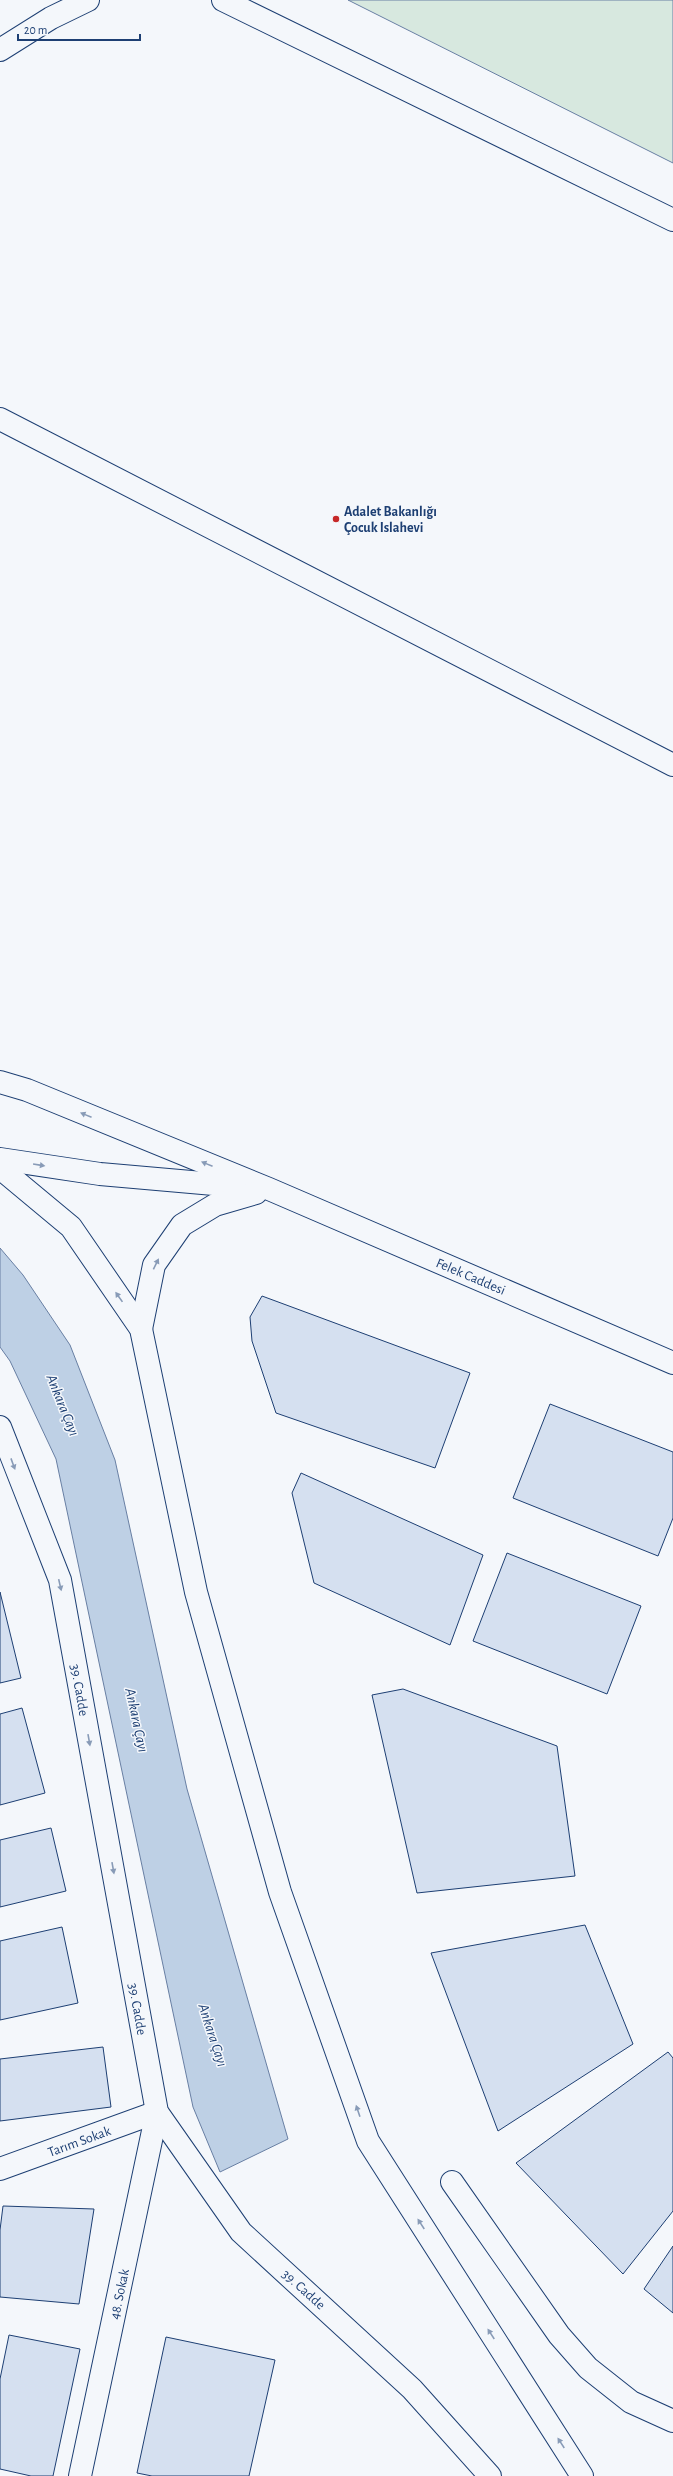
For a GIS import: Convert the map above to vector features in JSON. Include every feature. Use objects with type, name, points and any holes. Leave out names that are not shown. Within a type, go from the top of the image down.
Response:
[{"type":"street","points":[[0,50],[51,18],[88,0]]},
{"type":"street","points":[[223,0],[673,220]]},
{"type":"street","points":[[0,419],[673,766]]},
{"type":"street","name":"Felek Caddesi","points":[[0,1082],[27,1090],[269,1189],[673,1363]]},
{"type":"street","points":[[0,1159],[100,1174],[269,1189]]},
{"type":"street","points":[[0,1168],[71,1228],[141,1329],[196,1592],[280,1892],[368,2141],[582,2476]]},
{"type":"street","points":[[141,1329],[154,1266],[182,1225],[215,1205],[269,1189]]},
{"type":"street","name":"39. Cadde","points":[[0,1427],[60,1580],[157,2112],[241,2232],[412,2388],[490,2476]]},
{"type":"street","name":"Tarım Sokak","points":[[0,2169],[157,2112]]},
{"type":"street","name":"48. Sokak","points":[[80,2476],[157,2112]]},
{"type":"street","points":[[452,2182],[559,2335],[588,2368],[631,2402],[673,2421]]},
{"type":"shaded area","points":[[348,0],[673,0],[673,163]]},
{"type":"water","name":"Ankara Çayı","points":[[0,1248],[23,1275],[70,1345],[115,1460],[187,1789],[288,2139],[220,2172],[193,2107],[56,1459],[10,1361],[0,1347]]},
{"type":"building","points":[[262,1296],[470,1373],[435,1468],[276,1413],[252,1341],[250,1317]]},
{"type":"building","points":[[550,1404],[673,1452],[673,1518],[658,1556],[513,1498]]},
{"type":"building","points":[[301,1473],[483,1555],[450,1645],[314,1583],[292,1493]]},
{"type":"building","points":[[507,1553],[641,1606],[607,1694],[473,1641]]},
{"type":"building","points":[[0,1592],[21,1678],[0,1683]]},
{"type":"building","points":[[403,1689],[557,1746],[575,1876],[417,1893],[372,1695]]},
{"type":"building","points":[[22,1708],[45,1793],[0,1805],[0,1714]]},
{"type":"building","points":[[51,1828],[66,1891],[0,1907],[0,1840]]},
{"type":"building","points":[[585,1925],[633,2044],[498,2131],[431,1953]]},
{"type":"building","points":[[62,1927],[78,2003],[0,2020],[0,1941]]},
{"type":"building","points":[[103,2047],[111,2107],[0,2121],[0,2059]]},
{"type":"building","points":[[668,2052],[673,2058],[673,2211],[623,2274],[516,2163]]},
{"type":"building","points":[[3,2206],[94,2209],[79,2304],[0,2297],[0,2230]]},
{"type":"building","points":[[673,2246],[673,2313],[644,2289]]},
{"type":"building","points":[[9,2335],[80,2349],[53,2476],[31,2476],[0,2469],[0,2379]]},
{"type":"building","points":[[166,2337],[275,2360],[249,2476],[152,2476],[137,2473]]},
{"type":"place","name":"Adalet Bakanlığı Çocuk Islahevi","points":[[336,519]]}]
